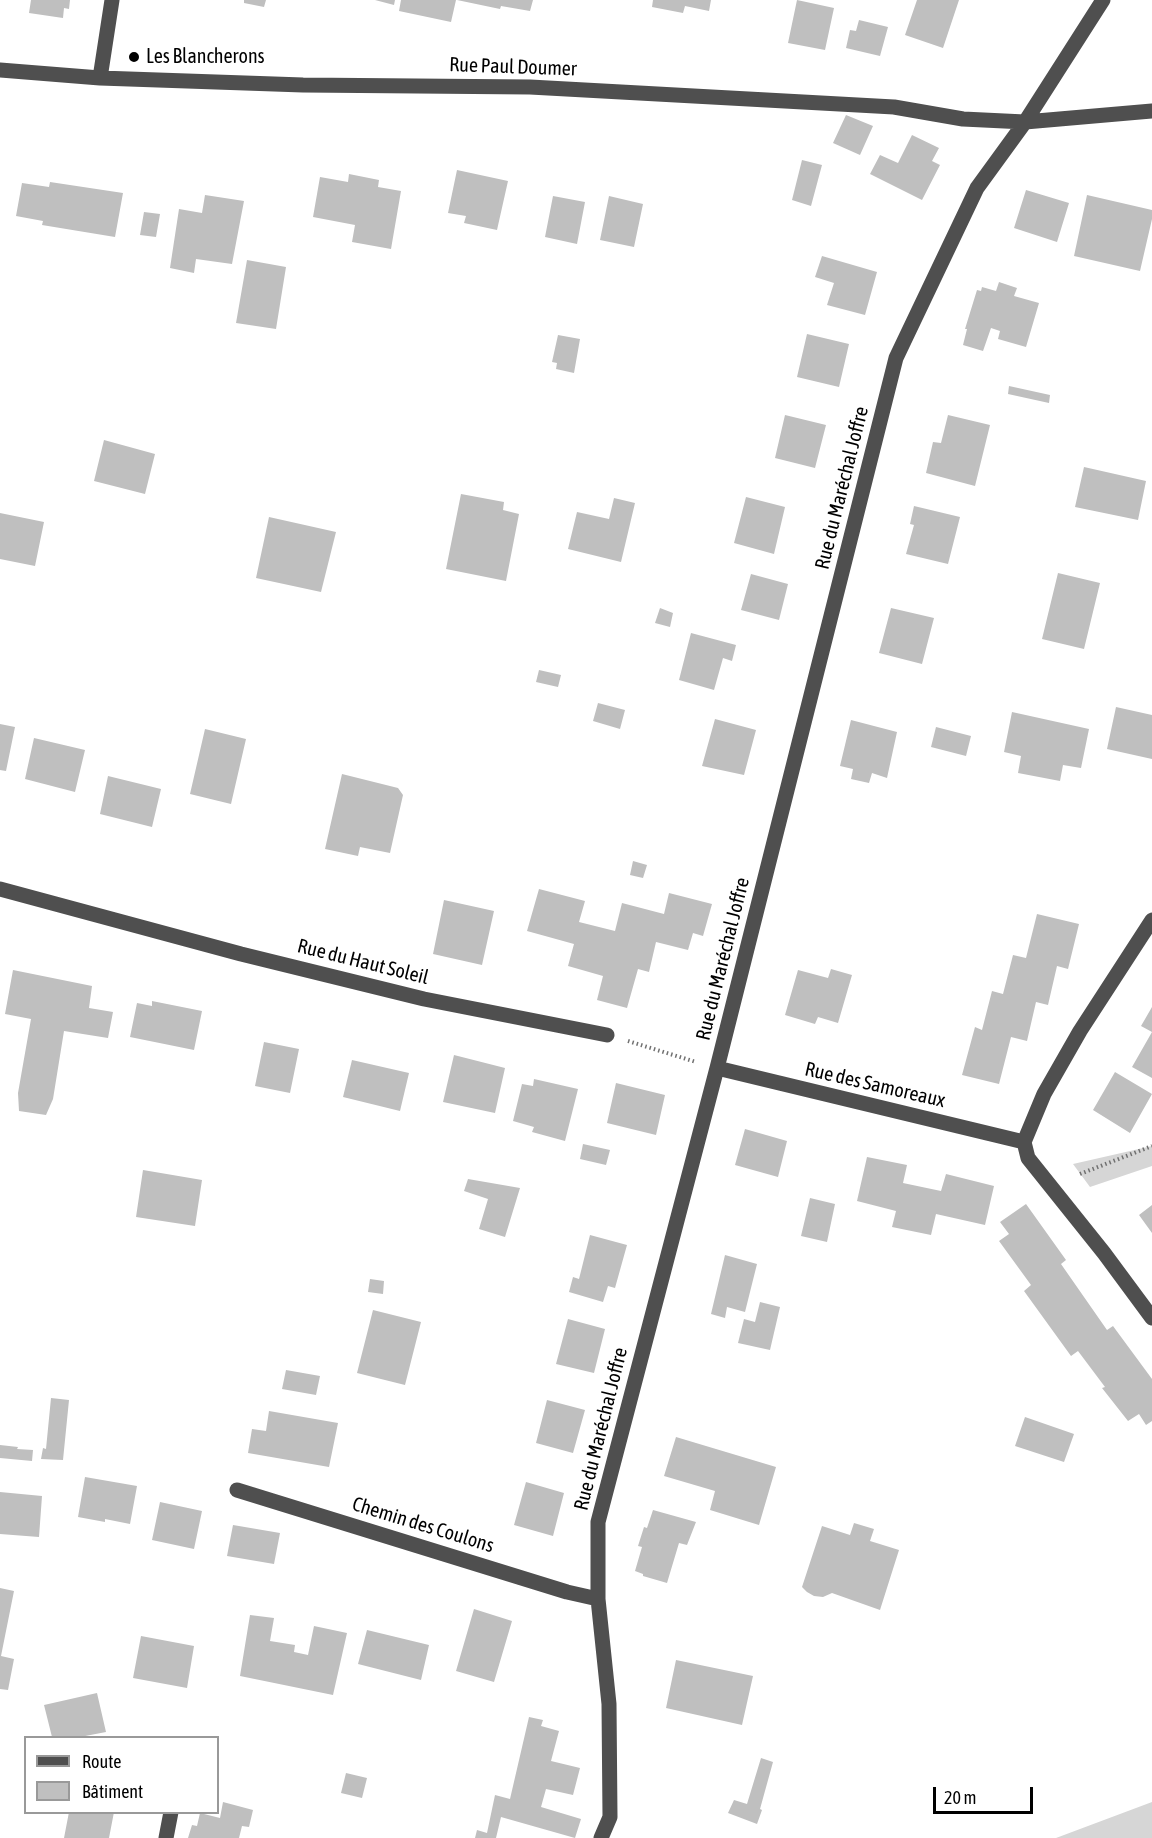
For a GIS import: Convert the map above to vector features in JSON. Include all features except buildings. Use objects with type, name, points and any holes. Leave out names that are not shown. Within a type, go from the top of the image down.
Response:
[{"type":"street","points":[[100,78],[112,0]]},
{"type":"street","name":"Rue du Maréchal Joffre","points":[[601,1838],[610,1817],[609,1704],[598,1599],[598,1522],[717,1068],[896,358],[977,188],[1024,122],[1103,0]]},
{"type":"street","name":"Rue Paul Doumer","points":[[0,70],[100,78],[303,85],[530,87],[894,107],[963,120],[1024,122],[1152,111]]},
{"type":"street","name":"Rue du Haut Soleil","points":[[0,889],[241,954],[413,997],[608,1035]]},
{"type":"street","points":[[1152,920],[1044,1094],[1024,1142],[1028,1158],[1104,1253],[1152,1318]]},
{"type":"street","name":"Rue des Samoreaux","points":[[717,1068],[1024,1142]]},
{"type":"street","name":"Chemin des Coulons","points":[[237,1490],[567,1592],[598,1599]]},
{"type":"street","points":[[166,1838],[171,1814]]},
{"type":"path","points":[[608,1035],[717,1068]]},
{"type":"path","points":[[1080,1174],[1152,1146]]},
{"type":"shaded area","points":[[1152,1146],[1152,1166],[1090,1187],[1073,1164]]},
{"type":"shaded area","points":[[1152,1802],[1152,1838],[1056,1838]]},
{"type":"place","name":"Les Blancherons","points":[[134,57]]}]
